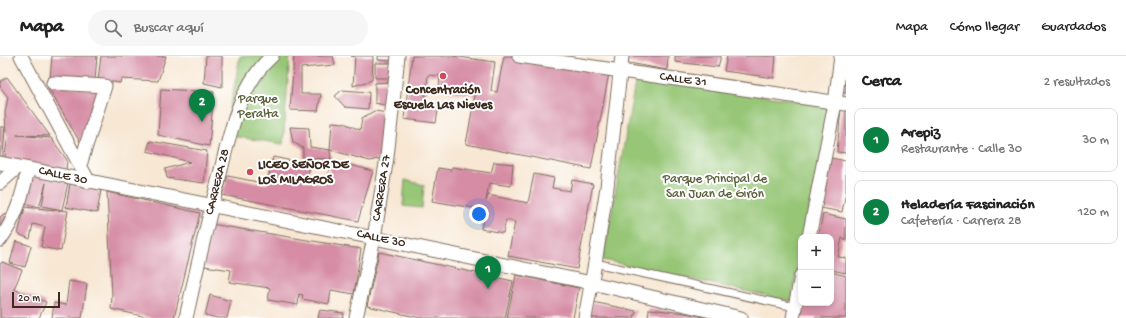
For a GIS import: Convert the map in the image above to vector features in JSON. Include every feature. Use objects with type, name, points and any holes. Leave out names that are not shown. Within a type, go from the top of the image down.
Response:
[{"type":"street","points":[[21,56],[89,182]]},
{"type":"street","name":"CARRERA 28","points":[[186,318],[233,124],[244,95],[257,72],[272,56]]},
{"type":"street","name":"CARRERA 27","points":[[356,318],[374,238],[387,157],[398,56]]},
{"type":"street","name":"CALLE 31","points":[[519,56],[841,103]]},
{"type":"street","points":[[585,318],[607,187],[622,56]]},
{"type":"street","points":[[810,234],[841,103],[842,56]]},
{"type":"street","points":[[53,83],[105,86],[80,165]]},
{"type":"street","name":"CALLE 30","points":[[0,164],[592,283],[742,318]]},
{"type":"street","points":[[0,183],[23,168]]},
{"type":"street","points":[[0,240],[9,228],[23,195],[23,168]]},
{"type":"street","points":[[794,312],[798,291]]},
{"type":"lane","points":[[595,263],[794,312]]},
{"type":"green space","name":"Parque Peralta","points":[[240,56],[290,56],[283,144],[225,135]]},
{"type":"green space","name":"Parque Principal de San Juan de Girón","points":[[636,78],[830,105],[805,234],[798,234],[798,267],[791,301],[603,260]]},
{"type":"green space","points":[[405,180],[424,185],[422,208],[403,206]]},
{"type":"building","points":[[52,56],[97,56],[95,80],[50,79]]},
{"type":"building","points":[[101,56],[166,56],[158,81],[121,79],[120,83],[98,80]]},
{"type":"building","points":[[206,56],[222,56],[222,87],[204,83]]},
{"type":"building","points":[[294,56],[333,56],[335,65],[301,68],[301,94],[321,94],[318,111],[290,110]]},
{"type":"building","points":[[351,56],[373,56],[372,80],[353,86],[355,57]]},
{"type":"building","points":[[378,56],[392,56],[392,61],[378,60]]},
{"type":"building","points":[[412,56],[452,56],[495,62],[491,91],[497,92],[504,56],[514,56],[609,73],[591,169],[466,144],[475,95],[439,90],[440,76],[428,75],[425,102],[439,104],[436,123],[404,119]]},
{"type":"building","points":[[625,56],[668,56],[667,70],[624,62]]},
{"type":"building","points":[[675,56],[721,56],[718,67],[675,62]]},
{"type":"building","points":[[727,56],[776,56],[774,78],[724,71]]},
{"type":"building","points":[[375,63],[391,63],[390,78],[375,78]]},
{"type":"building","points":[[845,73],[846,93],[843,93]]},
{"type":"building","points":[[7,77],[50,136],[17,135],[51,138],[67,160],[66,171],[4,164],[8,134],[6,132],[5,113],[8,97],[0,87],[0,82]]},
{"type":"building","points":[[390,82],[388,106],[375,103],[375,83]]},
{"type":"building","points":[[46,84],[102,90],[80,142]]},
{"type":"building","points":[[161,89],[214,92],[209,146],[158,135]]},
{"type":"building","points":[[342,90],[369,92],[368,109],[345,107],[335,96]]},
{"type":"building","points":[[841,108],[846,109],[846,153],[837,152]]},
{"type":"building","points":[[374,111],[388,113],[382,158],[370,161],[330,150],[332,122],[344,123],[360,130],[362,118]]},
{"type":"building","points":[[0,127],[5,127],[3,156],[0,156]]},
{"type":"building","points":[[290,127],[309,128],[310,147],[330,150],[331,159],[303,158],[303,148],[293,142]]},
{"type":"building","points":[[150,141],[207,151],[204,183],[167,178],[165,169],[190,162],[147,151]]},
{"type":"building","points":[[273,157],[311,165],[305,181],[322,183],[335,161],[373,171],[358,221],[222,195],[228,176],[267,184]]},
{"type":"building","points":[[831,158],[846,161],[846,192],[842,212],[821,208]]},
{"type":"building","points":[[494,162],[513,164],[511,186],[489,183],[486,201],[488,195],[528,203],[534,174],[554,178],[552,188],[570,191],[572,180],[593,184],[577,269],[508,256],[515,222],[506,220],[503,233],[481,229],[485,210],[432,201],[438,168],[451,170],[452,167],[491,173]]},
{"type":"building","points":[[31,174],[68,183],[62,210],[42,206],[46,183],[39,207],[24,203]]},
{"type":"building","points":[[70,184],[101,190],[97,213],[66,207]]},
{"type":"building","points":[[107,192],[200,213],[174,318],[151,318],[111,309],[112,296]]},
{"type":"building","points":[[25,207],[68,211],[61,251],[41,247],[45,227],[33,224],[30,239],[18,234]]},
{"type":"building","points":[[5,213],[11,218],[0,237],[0,217]]},
{"type":"building","points":[[823,214],[846,219],[846,239],[842,238],[838,257],[846,258],[846,273],[834,271],[834,234],[819,234]]},
{"type":"building","points":[[211,224],[361,249],[354,294],[331,290],[329,304],[302,299],[303,295],[299,294],[298,305],[268,300],[270,288],[229,282],[231,270],[204,266]]},
{"type":"building","points":[[16,241],[31,246],[25,267],[10,263]]},
{"type":"building","points":[[379,252],[513,281],[505,318],[420,318],[367,306]]},
{"type":"building","points":[[2,262],[22,270],[14,289],[46,302],[39,318],[0,318],[0,264]]},
{"type":"building","points":[[834,273],[846,276],[846,318],[798,318],[801,306],[834,306]]},
{"type":"building","points":[[516,275],[579,288],[573,318],[507,318]]},
{"type":"building","points":[[69,281],[87,284],[82,318],[52,318],[54,303],[66,305]]},
{"type":"building","points":[[210,295],[231,301],[227,318],[217,318],[205,315]]},
{"type":"building","points":[[593,302],[636,311],[634,318],[589,318]]},
{"type":"building","points":[[649,309],[685,313],[708,318],[648,318]]},
{"type":"building","points":[[320,310],[344,313],[343,318],[318,318]]},
{"type":"place","name":"Concentración Escuela Las Nieves","points":[[443,76]]},
{"type":"place","name":"Heladería Fascinación","points":[[202,122]]},
{"type":"place","name":"LICEO SEÑOR DE LOS MILAGROS","points":[[250,172]]},
{"type":"place","name":"Arepiz","points":[[488,289]]}]
